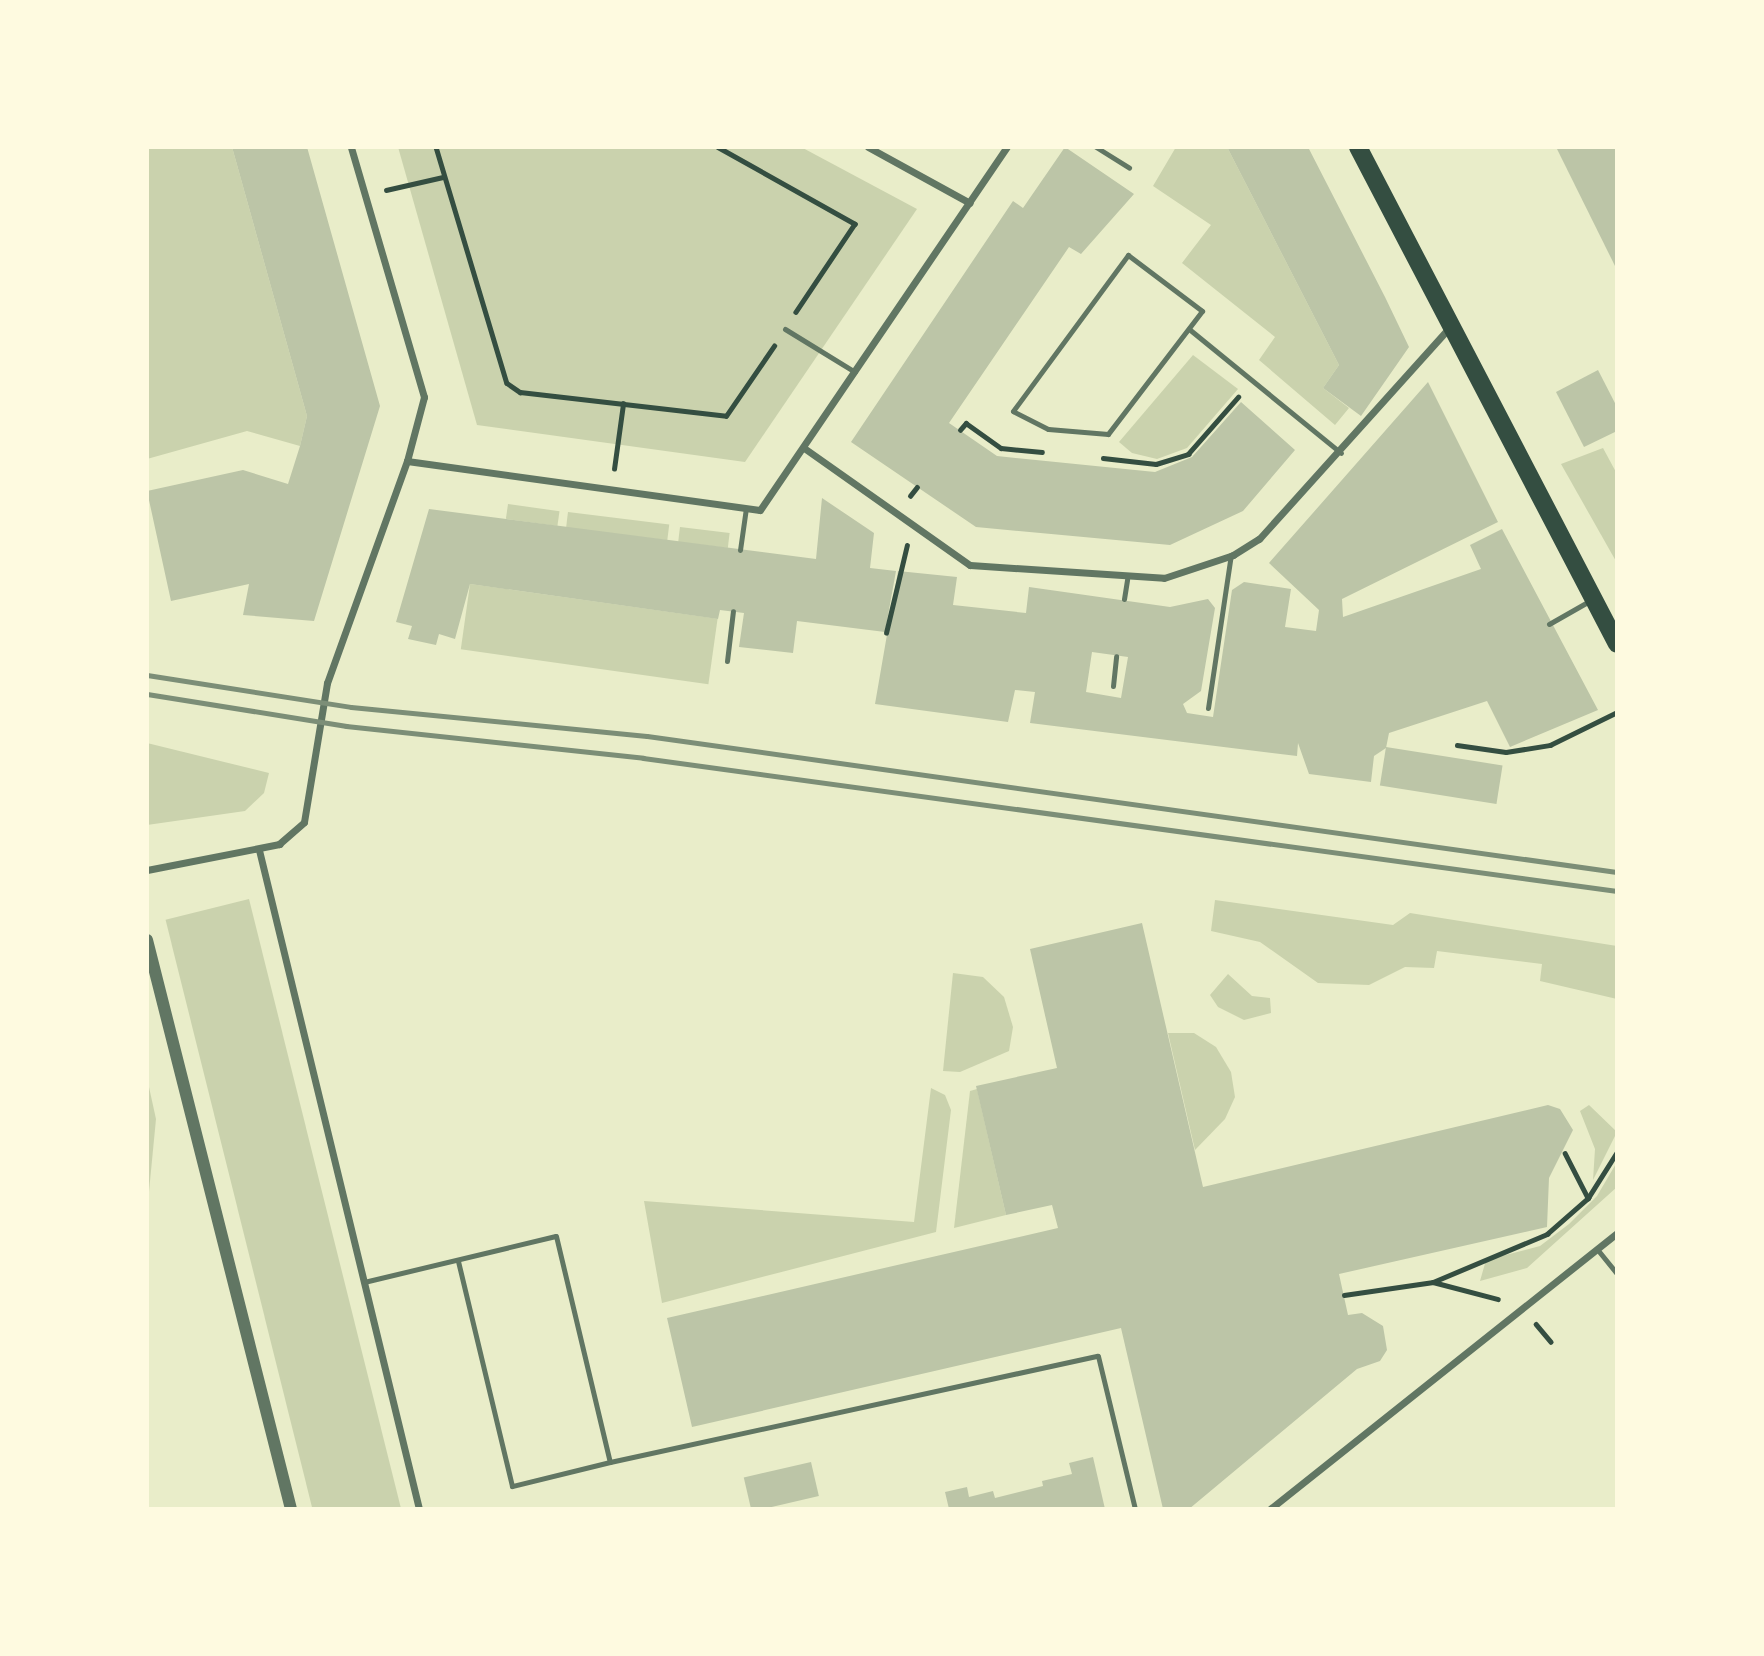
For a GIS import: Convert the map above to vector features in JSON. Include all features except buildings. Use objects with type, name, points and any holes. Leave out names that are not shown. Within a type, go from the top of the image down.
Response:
[{"type":"main road","points":[[1358,147],[1449,328],[1617,643]]},
{"type":"street","points":[[147,870],[279,844],[304,822],[327,683],[407,461],[424,397],[351,147]]},
{"type":"street","points":[[868,147],[970,203]]},
{"type":"street","points":[[407,461],[760,510],[1007,147]]},
{"type":"street","points":[[804,448],[970,565],[1127,579],[1164,578],[1231,555],[1259,539],[1341,453],[1449,328]]},
{"type":"street","points":[[259,850],[419,1509]]},
{"type":"street","points":[[149,947],[291,1509]]},
{"type":"street","points":[[1269,1509],[1617,1233]]},
{"type":"lane","points":[[1096,147],[1129,168]]},
{"type":"lane","points":[[1128,254],[1202,311],[1189,329],[1108,434],[1048,429],[1013,411],[1128,254]]},
{"type":"lane","points":[[785,329],[855,372]]},
{"type":"lane","points":[[1189,329],[1341,453]]},
{"type":"lane","points":[[740,550],[746,508]]},
{"type":"lane","points":[[1208,708],[1231,555]]},
{"type":"lane","points":[[1124,599],[1127,579]]},
{"type":"lane","points":[[1549,624],[1593,599]]},
{"type":"lane","points":[[727,661],[733,611]]},
{"type":"lane","points":[[1113,686],[1116,656]]},
{"type":"lane","points":[[364,1282],[556,1236],[610,1462]]},
{"type":"lane","points":[[1597,1249],[1617,1274]]},
{"type":"lane","points":[[458,1261],[512,1486],[610,1462],[1098,1356],[1135,1509]]},
{"type":"path","points":[[436,147],[507,383],[520,392],[726,416],[855,225],[718,147]]},
{"type":"path","points":[[365,195],[443,177]]},
{"type":"path","points":[[1188,454],[1252,380]]},
{"type":"path","points":[[611,489],[623,404]]},
{"type":"path","points":[[886,633],[897,571],[915,527]]},
{"type":"path","points":[[1457,745],[1506,752],[1550,745],[1617,712]]},
{"type":"path","points":[[1344,1295],[1433,1282],[1547,1234],[1588,1198],[1617,1152]]},
{"type":"path","points":[[1564,1153],[1588,1198]]},
{"type":"path","points":[[1433,1282],[1522,1308],[1552,1342]]},
{"type":"green space","points":[[147,147],[232,147],[307,416],[300,446],[247,431],[147,459]]},
{"type":"green space","points":[[398,147],[801,147],[917,209],[745,462],[477,425]]},
{"type":"green space","points":[[1176,147],[1227,147],[1339,365],[1323,388],[1349,408],[1335,425],[1259,360],[1275,337],[1182,263],[1211,225],[1153,186]]},
{"type":"green space","points":[[1193,355],[1238,389],[1187,448],[1157,459],[1132,453],[1119,442]]},
{"type":"green space","points":[[1603,448],[1617,474],[1617,563],[1561,464]]},
{"type":"green space","points":[[508,504],[559,511],[557,526],[506,519]]},
{"type":"green space","points":[[568,512],[669,524],[667,540],[566,528]]},
{"type":"green space","points":[[680,527],[730,533],[728,548],[678,542]]},
{"type":"green space","points":[[470,584],[718,619],[708,684],[461,649]]},
{"type":"green space","points":[[147,743],[269,773],[264,793],[245,811],[147,825]]},
{"type":"green space","points":[[249,899],[401,1508],[312,1509],[166,920]]},
{"type":"green space","points":[[1215,900],[1393,925],[1410,913],[1617,946],[1617,999],[1540,981],[1542,964],[1437,951],[1434,968],[1405,967],[1369,985],[1318,983],[1260,942],[1211,931]]},
{"type":"green space","points":[[953,973],[983,977],[1004,997],[1013,1027],[1009,1051],[960,1072],[943,1071]]},
{"type":"green space","points":[[1228,974],[1252,996],[1270,998],[1271,1013],[1244,1020],[1218,1007],[1210,995]]},
{"type":"green space","points":[[1168,1033],[1194,1033],[1216,1047],[1231,1072],[1235,1097],[1225,1119],[1195,1150]]},
{"type":"green space","points":[[147,1078],[156,1119],[147,1212]]},
{"type":"green space","points":[[931,1088],[945,1095],[951,1110],[936,1232],[662,1303],[644,1201],[914,1222]]},
{"type":"green space","points":[[977,1089],[1006,1215],[954,1228],[970,1091]]},
{"type":"green space","points":[[1589,1105],[1617,1132],[1593,1180],[1595,1149],[1580,1111]]},
{"type":"green space","points":[[1617,1162],[1617,1187],[1527,1268],[1480,1281],[1486,1260],[1540,1246],[1569,1224],[1597,1196]]},
{"type":"railway","points":[[147,675],[351,707],[647,736],[1617,872]]},
{"type":"railway","points":[[147,694],[346,726],[643,758],[1617,891]]}]
